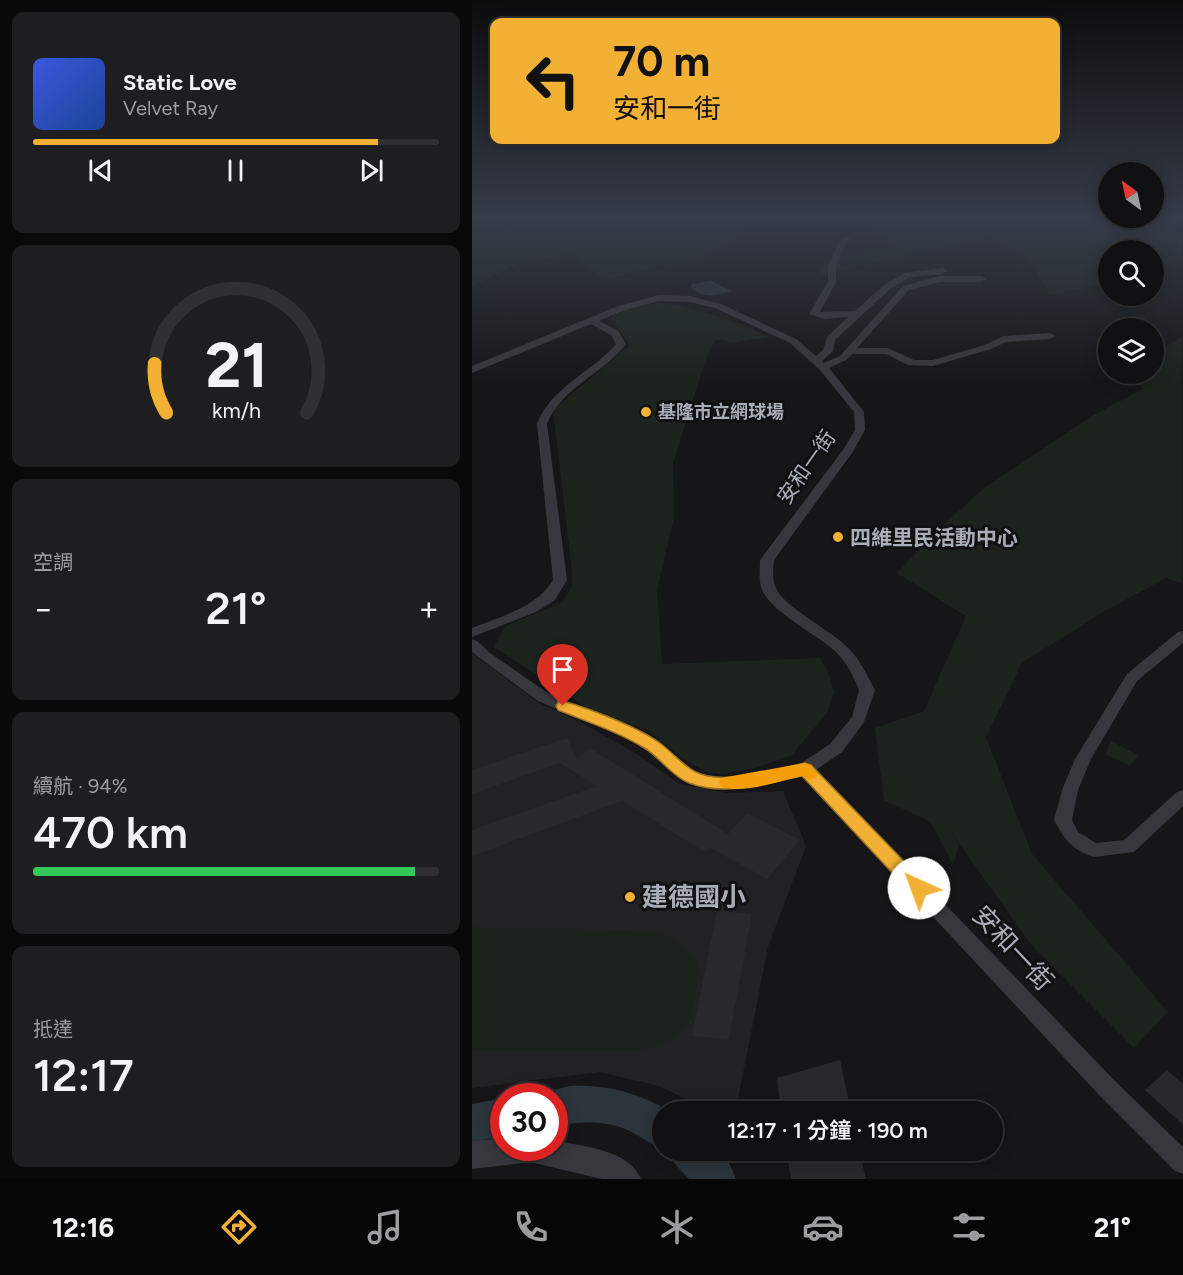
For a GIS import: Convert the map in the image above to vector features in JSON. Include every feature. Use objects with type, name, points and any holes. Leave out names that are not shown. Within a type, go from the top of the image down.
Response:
[{"type":"street","points":[[832,273],[832,282],[814,314],[825,316],[856,314]]},
{"type":"street","points":[[820,364],[828,351],[830,339],[856,314],[887,288],[908,275],[923,273]]},
{"type":"street","points":[[820,364],[844,358],[906,288],[940,279],[982,279]]},
{"type":"street","points":[[901,295],[934,288],[965,287]]},
{"type":"street","name":"安和一街","points":[[472,370],[648,300],[666,298],[690,299],[718,306],[793,341],[820,364],[859,412],[860,430],[848,451],[768,560],[766,577],[770,592],[784,606],[839,648],[854,663],[867,690],[859,718],[836,747],[805,769],[745,782],[718,783],[692,778],[654,747],[634,735],[543,697],[485,656],[472,644]]},
{"type":"street","points":[[472,633],[530,609],[550,597],[560,580],[542,424],[545,413],[552,405],[572,386],[614,355],[621,344],[615,333],[592,321]]},
{"type":"street","points":[[851,351],[888,351],[912,363],[933,363],[988,347],[1004,339],[1050,336]]},
{"type":"street","points":[[1183,635],[1132,678],[1083,759],[1070,790],[1063,820],[1072,837],[1094,850],[1129,847],[1183,796]]},
{"type":"street","name":"安和一街","points":[[805,769],[1107,1088],[1183,1163]]},
{"type":"street","points":[[472,1155],[530,1148],[610,1167],[627,1179]]},
{"type":"shaded area","points":[[472,273],[499,273],[472,286]]},
{"type":"shaded area","points":[[595,273],[634,273],[604,280]]},
{"type":"shaded area","points":[[1037,273],[1098,273],[1098,285],[1050,295]]},
{"type":"shaded area","points":[[711,281],[731,291],[710,295],[691,288],[692,284]]},
{"type":"shaded area","points":[[659,303],[716,316],[770,337],[730,343],[725,340],[715,340],[705,362],[673,463],[674,517],[657,590],[662,664],[820,658],[829,674],[834,692],[827,713],[792,755],[755,768],[723,774],[709,773],[683,759],[647,730],[590,710],[494,647],[505,626],[563,602],[572,586],[553,410],[630,345],[611,319],[612,316],[630,308]]},
{"type":"shaded area","points":[[1182,336],[1182,583],[1166,578],[1103,612],[1022,663],[986,737],[1032,854],[1168,1012],[1134,1048],[1033,947],[951,832],[959,845],[953,865],[931,822],[884,800],[875,728],[924,711],[966,616],[897,573],[940,528],[984,488],[1094,415],[1143,389],[1138,384],[1164,384],[1164,346],[1173,343]]},
{"type":"shaded area","name":"建德國小","points":[[472,653],[539,703],[574,719],[634,752],[680,784],[727,793],[783,791],[806,846],[768,947],[738,1101],[690,1101],[659,1086],[600,1072],[512,1083],[490,1083],[490,1086],[472,1088]]},
{"type":"shaded area","points":[[1111,741],[1138,755],[1130,766],[1105,754]]},
{"type":"shaded area","points":[[472,927],[654,931],[660,933],[688,950],[697,961],[699,975],[690,1020],[685,1029],[674,1038],[642,1050],[472,1050]]},
{"type":"building","points":[[567,738],[577,759],[590,748],[728,834],[747,813],[800,840],[767,879],[710,848],[705,852],[622,801],[472,856],[472,830],[597,786],[560,763],[472,794],[472,770]]},
{"type":"building","points":[[717,911],[752,914],[729,1039],[692,1036]]},
{"type":"building","points":[[840,1060],[849,1101],[780,1101],[777,1078]]},
{"type":"building","points":[[1167,1070],[1183,1084],[1183,1125],[1145,1090]]},
{"type":"building","points":[[788,1161],[862,1161],[866,1179],[791,1179]]},
{"type":"waterway","points":[[568,1105],[611,1106],[652,1122]]},
{"type":"waterway","points":[[472,1123],[490,1120]]},
{"type":"waterway","points":[[699,1161],[716,1179]]},
{"type":"slow traffic","points":[[727,782],[745,782],[805,769],[810,774]]},
{"type":"place","name":"基隆市立網球場","points":[[646,412]]},
{"type":"place","name":"四維里民活動中心","points":[[838,537]]},
{"type":"place","name":"建德國小","points":[[630,897]]},
{"type":"route","points":[[563,706],[634,735],[654,747],[692,778],[718,783],[745,782],[805,769],[919,888]]}]
